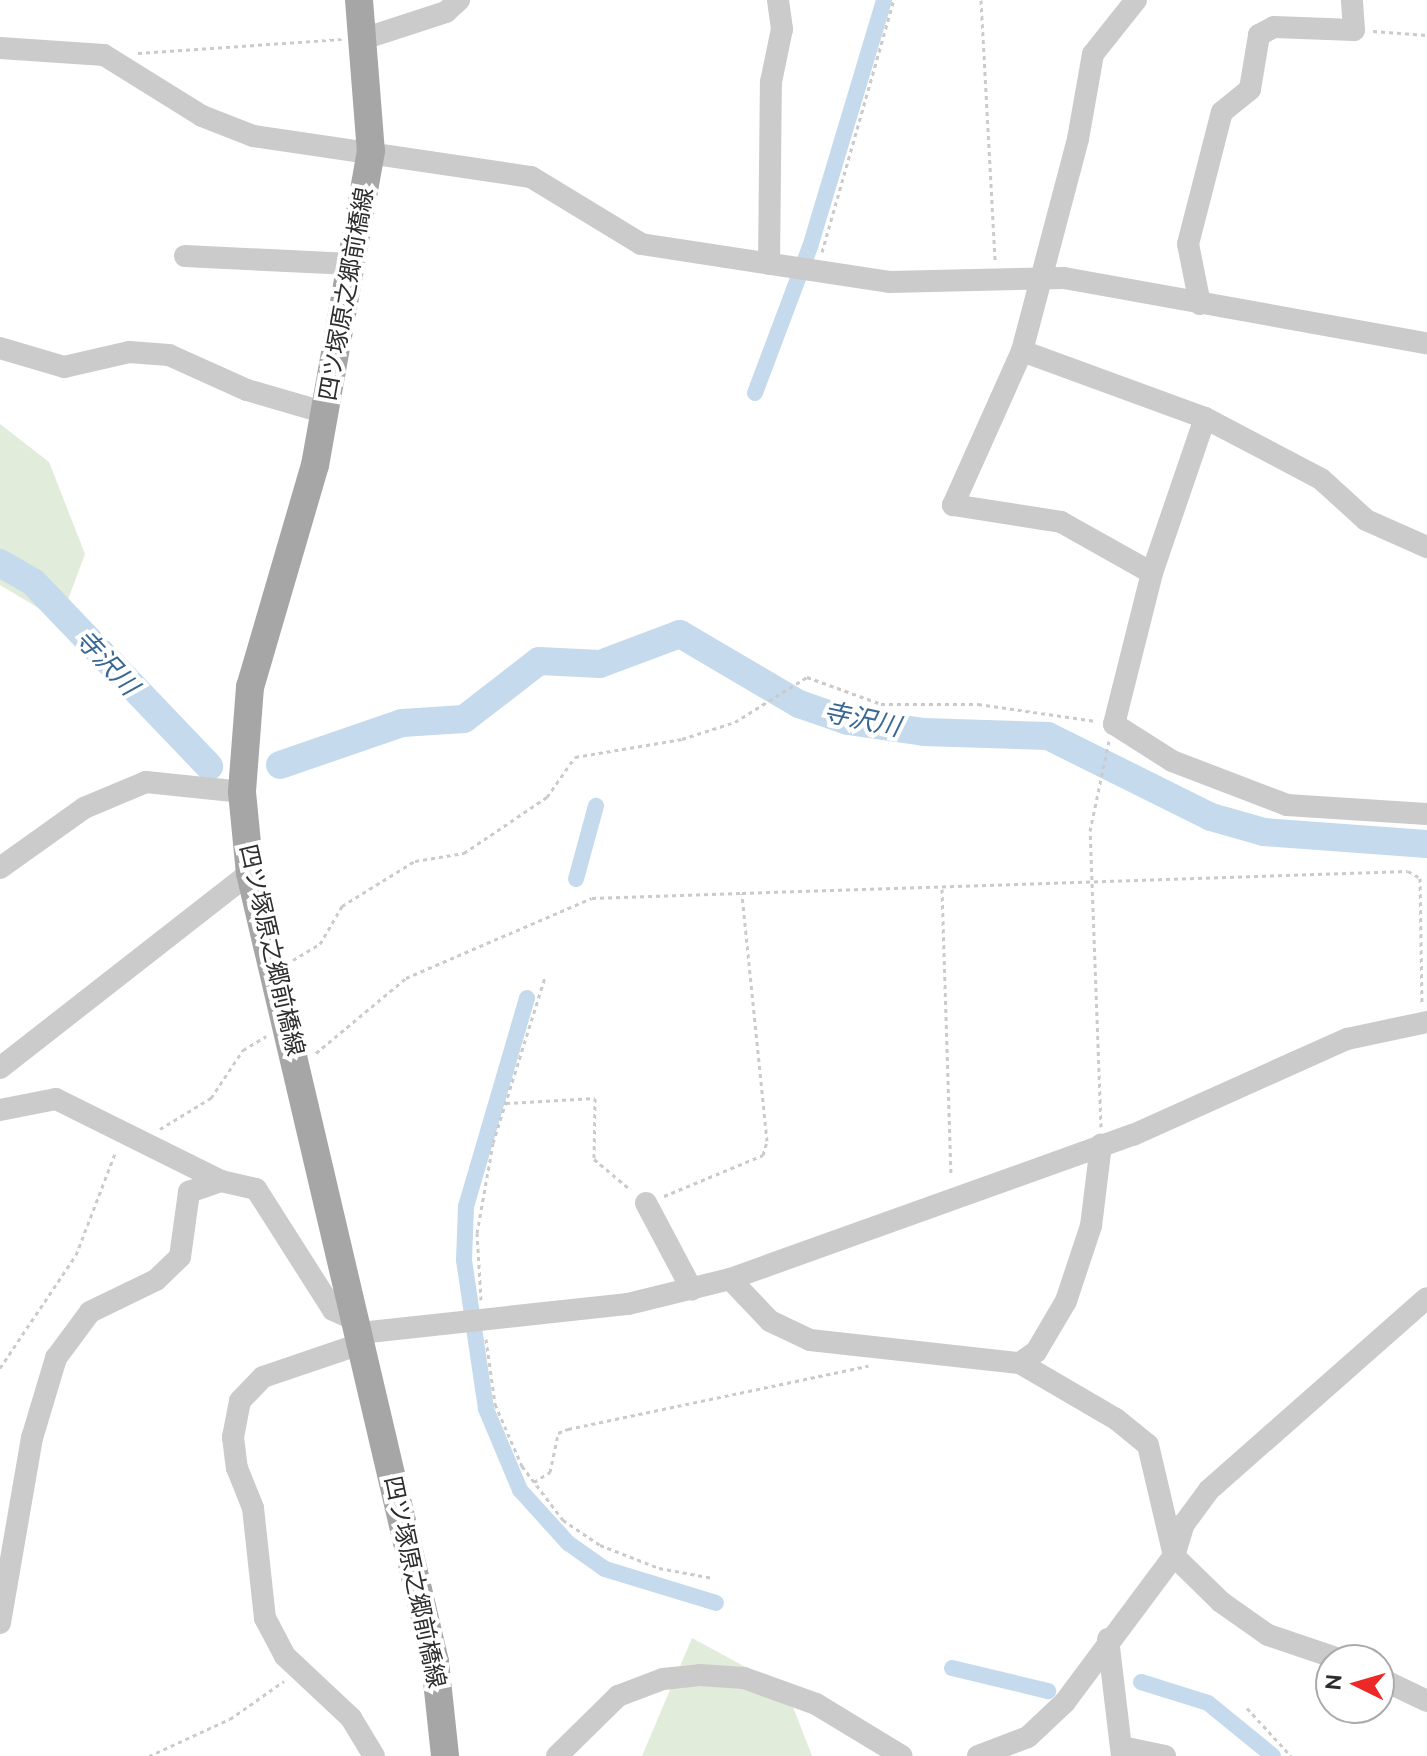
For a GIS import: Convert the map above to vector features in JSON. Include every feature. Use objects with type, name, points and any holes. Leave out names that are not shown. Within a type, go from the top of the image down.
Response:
[{"type":"main road","name":"四ツ塚原之郷前橋線","points":[[359,0],[365,35],[371,151],[326,413],[250,687],[242,792],[250,873],[289,1026],[435,1662],[445,1756]]},
{"type":"street","points":[[365,35],[446,12],[459,0]]},
{"type":"street","points":[[769,264],[771,82],[782,29],[778,0]]},
{"type":"street","points":[[1136,0],[1093,54],[1022,351],[953,505],[1061,522],[1152,573]]},
{"type":"street","points":[[1200,304],[1188,244],[1222,112],[1250,89],[1259,35],[1274,27],[1354,30],[1352,0]]},
{"type":"street","points":[[0,48],[104,55],[228,128],[531,177],[641,244],[932,284],[1042,276],[1427,343]]},
{"type":"street","points":[[185,256],[351,264]]},
{"type":"street","points":[[0,348],[64,367],[129,352],[169,355],[247,390],[326,413]]},
{"type":"street","points":[[1022,351],[1205,418],[1321,479],[1366,520],[1427,547]]},
{"type":"street","points":[[1205,418],[1152,573],[1114,724],[1172,761],[1287,805],[1427,814]]},
{"type":"street","points":[[0,868],[84,808],[146,782],[242,792]]},
{"type":"street","points":[[0,1068],[250,873]]},
{"type":"street","points":[[374,1756],[351,1718],[302,1676],[265,1618],[253,1508],[237,1468],[240,1401],[263,1377],[360,1332],[628,1304],[730,1279],[1101,1145],[1347,1039],[1425,1022]]},
{"type":"street","points":[[0,1110],[56,1099],[221,1181],[256,1189],[333,1310],[360,1332]]},
{"type":"street","points":[[1020,1363],[1036,1352],[1066,1301],[1091,1226],[1101,1145]]},
{"type":"street","points":[[0,1623],[32,1438],[56,1358],[90,1312],[170,1268],[180,1257],[189,1192],[221,1181]]},
{"type":"street","points":[[646,1203],[692,1290]]},
{"type":"street","points":[[730,1279],[770,1321],[810,1340],[1020,1363],[1116,1419],[1148,1445],[1174,1556],[1221,1602],[1268,1635],[1315,1651]]},
{"type":"street","points":[[978,1756],[1028,1737],[1065,1702],[1108,1639],[1174,1556],[1184,1524],[1209,1490],[1427,1298]]},
{"type":"street","points":[[1108,1639],[1122,1751],[1165,1756]]},
{"type":"street","points":[[557,1756],[618,1696],[663,1679],[700,1675],[769,1685],[816,1704],[902,1756]]},
{"type":"street","points":[[1395,1686],[1427,1701]]},
{"type":"path","points":[[806,269],[894,0]]},
{"type":"path","points":[[981,0],[996,278]]},
{"type":"path","points":[[1354,30],[1427,35]]},
{"type":"path","points":[[104,55],[290,47],[365,35]]},
{"type":"path","points":[[276,971],[320,944],[342,906],[415,861],[464,853],[547,797],[575,757],[682,739],[735,722],[807,677],[881,704],[978,704],[1114,724]]},
{"type":"path","points":[[1101,1145],[1090,831],[1107,747]]},
{"type":"path","points":[[299,1069],[352,1016],[406,978],[592,898],[942,889],[1408,871],[1420,878],[1425,1022]]},
{"type":"path","points":[[942,889],[951,1176]]},
{"type":"path","points":[[506,1103],[595,1098],[594,1159],[646,1203],[763,1155],[767,1123],[742,893]]},
{"type":"path","points":[[545,977],[506,1103],[477,1233],[483,1320],[495,1404],[534,1482],[563,1520],[600,1545],[659,1568],[713,1578]]},
{"type":"path","points":[[0,1368],[76,1255],[131,1138],[211,1098],[243,1050],[289,1026]]},
{"type":"path","points":[[534,1482],[550,1472],[558,1433],[568,1429],[872,1365]]},
{"type":"path","points":[[149,1756],[230,1719],[272,1685],[302,1676]]},
{"type":"path","points":[[1247,1708],[1291,1756]]},
{"type":"green space","points":[[0,424],[49,462],[85,554],[60,621],[0,585]]},
{"type":"green space","points":[[692,1638],[786,1689],[812,1756],[642,1756]]},
{"type":"waterway","points":[[755,393],[810,247],[884,0]]},
{"type":"waterway","name":"寺沢川","points":[[0,563],[33,582],[209,766]]},
{"type":"waterway","name":"寺沢川","points":[[280,765],[402,723],[464,719],[539,661],[600,664],[680,634],[799,704],[848,721],[924,732],[1048,736],[1211,817],[1264,832],[1427,844]]},
{"type":"waterway","points":[[576,879],[596,806]]},
{"type":"waterway","points":[[527,998],[466,1206],[464,1260],[486,1409],[520,1490],[568,1543],[605,1569],[716,1603]]},
{"type":"waterway","points":[[952,1668],[1048,1691]]},
{"type":"waterway","points":[[1141,1682],[1208,1703],[1273,1756]]}]
